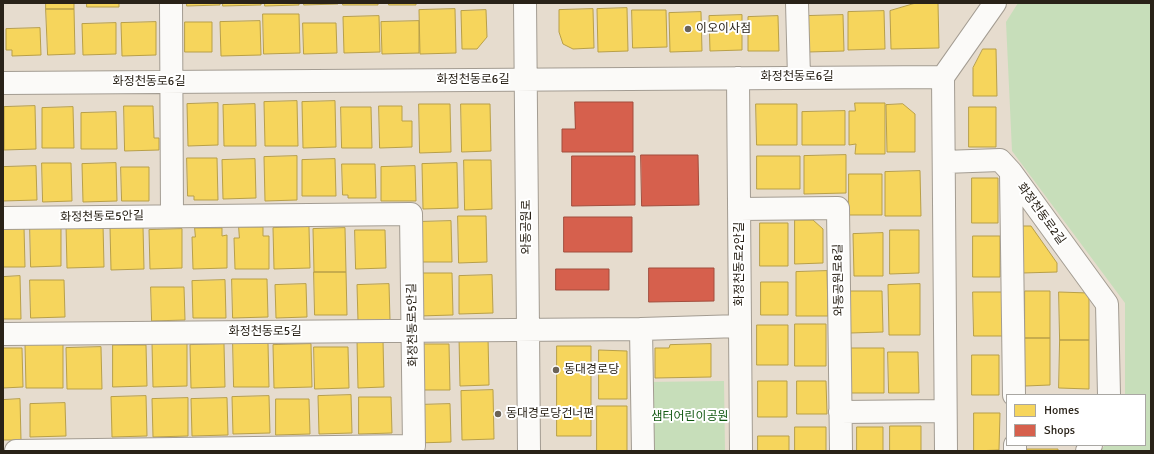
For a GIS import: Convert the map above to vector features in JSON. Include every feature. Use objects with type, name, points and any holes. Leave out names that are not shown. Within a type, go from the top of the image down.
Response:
[{"type":"street","points":[[171,3],[172,216]]},
{"type":"street","name":"와동공원로","points":[[525,3],[530,451]]},
{"type":"street","points":[[797,3],[799,77]]},
{"type":"street","points":[[946,451],[943,76],[995,3]]},
{"type":"street","name":"화정천동로6길","points":[[3,83],[943,76]]},
{"type":"street","name":"화정천동로2안길","points":[[738,78],[741,451]]},
{"type":"street","points":[[944,162],[1000,160],[1011,172]]},
{"type":"street","name":"화정천동로2길","points":[[1011,172],[1014,394]]},
{"type":"street","name":"화정천동로2길","points":[[1011,172],[1107,304],[1109,394]]},
{"type":"street","name":"와동공원로8길","points":[[739,209],[838,208],[840,451]]},
{"type":"street","name":"화정천동로5안길","points":[[3,218],[411,214],[414,446],[16,451]]},
{"type":"street","points":[[528,330],[740,326]]},
{"type":"street","points":[[641,328],[643,451]]},
{"type":"street","name":"화정천동로5길","points":[[3,334],[528,330]]},
{"type":"street","points":[[840,412],[945,411]]},
{"type":"green space","points":[[1018,3],[1151,3],[1151,451],[1100,451],[1104,446],[1146,446],[1146,394],[1125,394],[1125,303],[1012,151],[1006,22]]},
{"type":"green space","name":"샘터어린이공원","points":[[724,381],[725,451],[646,451],[646,382]]},
{"type":"building: Homes","points":[[46,3],[74,3],[74,9],[46,9]]},
{"type":"building: Homes","points":[[87,3],[119,3],[119,7],[87,7]]},
{"type":"building: Homes","points":[[187,3],[220,3],[220,5],[187,6]]},
{"type":"building: Homes","points":[[223,3],[261,3],[261,5],[223,6]]},
{"type":"building: Homes","points":[[265,3],[299,3],[299,5],[265,6]]},
{"type":"building: Homes","points":[[304,3],[338,3],[338,4],[304,5]]},
{"type":"building: Homes","points":[[343,3],[378,3],[378,5],[343,5]]},
{"type":"building: Homes","points":[[389,3],[416,3],[416,5],[389,5]]},
{"type":"building: Homes","points":[[916,3],[938,3],[939,48],[891,49],[890,11]]},
{"type":"building: Homes","points":[[627,8],[628,51],[598,52],[597,9]]},
{"type":"building: Homes","points":[[46,9],[74,9],[75,54],[48,55]]},
{"type":"building: Homes","points":[[455,9],[456,53],[420,54],[419,10]]},
{"type":"building: Homes","points":[[593,9],[594,48],[573,49],[563,44],[559,32],[559,10]]},
{"type":"building: Homes","points":[[486,10],[487,37],[477,49],[462,49],[461,11]]},
{"type":"building: Homes","points":[[632,10],[666,10],[667,47],[633,48]]},
{"type":"building: Homes","points":[[884,11],[885,49],[848,50],[848,12]]},
{"type":"building: Homes","points":[[701,12],[702,51],[670,52],[669,13]]},
{"type":"building: Homes","points":[[263,14],[299,14],[300,53],[264,54]]},
{"type":"building: Homes","points":[[742,15],[742,50],[710,51],[709,16]]},
{"type":"building: Homes","points":[[843,15],[844,51],[808,52],[807,16]]},
{"type":"building: Homes","points":[[379,16],[380,52],[344,53],[343,17]]},
{"type":"building: Homes","points":[[778,16],[779,51],[748,51],[748,17]]},
{"type":"building: Homes","points":[[260,21],[261,55],[221,56],[220,22]]},
{"type":"building: Homes","points":[[419,21],[419,53],[382,54],[381,22]]},
{"type":"building: Homes","points":[[156,22],[156,55],[122,56],[121,23]]},
{"type":"building: Homes","points":[[185,22],[212,22],[212,52],[185,52]]},
{"type":"building: Homes","points":[[116,23],[116,54],[83,55],[82,24]]},
{"type":"building: Homes","points":[[303,23],[336,23],[337,53],[304,54]]},
{"type":"building: Homes","points":[[40,28],[41,55],[12,56],[12,50],[6,50],[6,29]]},
{"type":"building: Homes","points":[[983,49],[996,49],[997,96],[973,96],[973,68]]},
{"type":"building: Homes","points":[[297,101],[298,146],[265,146],[264,102]]},
{"type":"building: Homes","points":[[335,101],[336,147],[303,148],[302,102]]},
{"type":"building: Homes","points":[[218,103],[218,145],[188,146],[187,104]]},
{"type":"building: Homes","points":[[855,103],[885,103],[885,154],[855,154],[856,144],[849,145],[849,111],[855,111]]},
{"type":"building: Homes","points":[[255,104],[256,146],[224,146],[223,105]]},
{"type":"building: Homes","points":[[419,104],[450,104],[451,152],[420,153]]},
{"type":"building: Homes","points":[[461,104],[490,104],[491,151],[462,152]]},
{"type":"building: Homes","points":[[756,104],[797,104],[797,145],[757,145]]},
{"type":"building: Homes","points":[[903,104],[915,114],[915,152],[887,152],[886,105]]},
{"type":"building: Homes","points":[[35,106],[36,149],[4,150],[4,107]]},
{"type":"building: Homes","points":[[124,106],[153,106],[154,138],[159,138],[159,150],[125,151]]},
{"type":"building: Homes","points":[[379,106],[402,106],[402,121],[412,121],[412,147],[380,148]]},
{"type":"building: Homes","points":[[73,107],[74,148],[42,148],[42,108]]},
{"type":"building: Homes","points":[[341,107],[371,107],[372,148],[342,148]]},
{"type":"building: Homes","points":[[969,107],[996,107],[996,147],[969,147]]},
{"type":"building: Homes","points":[[845,111],[845,145],[802,145],[802,112]]},
{"type":"building: Homes","points":[[116,112],[117,149],[81,149],[81,113]]},
{"type":"building: Homes","points":[[846,155],[846,193],[804,194],[804,156]]},
{"type":"building: Homes","points":[[297,156],[297,200],[265,201],[264,157]]},
{"type":"building: Homes","points":[[757,156],[800,156],[800,189],[757,189]]},
{"type":"building: Homes","points":[[187,158],[217,158],[218,200],[194,200],[194,196],[188,196]]},
{"type":"building: Homes","points":[[255,159],[256,198],[223,199],[222,160]]},
{"type":"building: Homes","points":[[335,159],[336,196],[302,196],[302,160]]},
{"type":"building: Homes","points":[[464,160],[491,160],[492,209],[465,210]]},
{"type":"building: Homes","points":[[42,163],[71,163],[72,201],[43,202]]},
{"type":"building: Homes","points":[[116,163],[117,201],[83,202],[82,164]]},
{"type":"building: Homes","points":[[457,163],[458,208],[423,209],[422,164]]},
{"type":"building: Homes","points":[[342,164],[375,164],[376,198],[348,198],[348,195],[343,195]]},
{"type":"building: Homes","points":[[36,166],[37,200],[3,201],[3,167]]},
{"type":"building: Homes","points":[[415,166],[416,201],[381,201],[381,167]]},
{"type":"building: Homes","points":[[121,167],[149,167],[149,201],[122,201]]},
{"type":"building: Homes","points":[[920,171],[921,216],[885,216],[885,172]]},
{"type":"building: Homes","points":[[849,174],[882,174],[882,215],[849,215]]},
{"type":"building: Homes","points":[[972,178],[998,178],[998,223],[972,223]]},
{"type":"building: Homes","points":[[458,216],[486,216],[487,262],[459,263]]},
{"type":"building: Homes","points":[[795,220],[813,220],[823,229],[823,263],[795,264]]},
{"type":"building: Homes","points":[[451,221],[452,262],[417,262],[416,222]]},
{"type":"building: Homes","points":[[760,223],[788,223],[788,266],[760,266]]},
{"type":"building: Homes","points":[[103,224],[104,267],[67,268],[66,225]]},
{"type":"building: Homes","points":[[30,226],[61,226],[61,266],[31,267]]},
{"type":"building: Homes","points":[[143,226],[144,269],[111,270],[110,227]]},
{"type":"building: Homes","points":[[1023,226],[1031,226],[1057,263],[1057,272],[1023,273]]},
{"type":"building: Homes","points":[[3,227],[24,227],[25,267],[3,267]]},
{"type":"building: Homes","points":[[239,227],[263,227],[263,236],[269,236],[269,269],[235,269],[234,238],[239,238]]},
{"type":"building: Homes","points":[[309,227],[310,268],[274,269],[273,228]]},
{"type":"building: Homes","points":[[195,228],[222,228],[222,236],[227,235],[227,268],[193,269],[192,237],[195,237]]},
{"type":"building: Homes","points":[[345,228],[346,272],[314,272],[313,229]]},
{"type":"building: Homes","points":[[182,229],[182,268],[150,269],[149,230]]},
{"type":"building: Homes","points":[[355,230],[385,230],[386,268],[356,269]]},
{"type":"building: Homes","points":[[890,230],[919,230],[919,273],[890,274]]},
{"type":"building: Homes","points":[[883,233],[883,276],[854,276],[853,234]]},
{"type":"building: Homes","points":[[973,236],[1000,236],[1000,277],[973,277]]},
{"type":"building: Homes","points":[[827,271],[828,316],[796,316],[796,272]]},
{"type":"building: Homes","points":[[314,272],[346,272],[347,315],[315,315]]},
{"type":"building: Homes","points":[[418,273],[452,273],[453,315],[419,316]]},
{"type":"building: Homes","points":[[492,275],[493,313],[459,314],[459,276]]},
{"type":"building: Homes","points":[[20,276],[21,319],[3,319],[3,277]]},
{"type":"building: Homes","points":[[232,279],[267,279],[268,317],[233,318]]},
{"type":"building: Homes","points":[[30,280],[64,280],[65,317],[31,318]]},
{"type":"building: Homes","points":[[225,280],[226,318],[193,318],[192,281]]},
{"type":"building: Homes","points":[[761,282],[788,282],[788,315],[761,315]]},
{"type":"building: Homes","points":[[306,284],[307,317],[276,318],[275,285]]},
{"type":"building: Homes","points":[[389,284],[390,320],[358,321],[357,285]]},
{"type":"building: Homes","points":[[920,284],[920,335],[889,335],[888,285]]},
{"type":"building: Homes","points":[[151,287],[184,287],[185,320],[152,321]]},
{"type":"building: Homes","points":[[850,291],[882,291],[883,332],[851,333]]},
{"type":"building: Homes","points":[[1025,291],[1050,291],[1050,338],[1025,338]]},
{"type":"building: Homes","points":[[973,292],[1004,292],[1005,336],[974,336]]},
{"type":"building: Homes","points":[[1059,292],[1089,293],[1089,340],[1060,340]]},
{"type":"building: Homes","points":[[795,324],[826,324],[826,366],[795,366]]},
{"type":"building: Homes","points":[[757,325],[788,325],[788,365],[757,365]]},
{"type":"building: Homes","points":[[488,336],[489,385],[460,386],[459,337]]},
{"type":"building: Homes","points":[[1025,338],[1050,338],[1050,385],[1025,386]]},
{"type":"building: Homes","points":[[383,339],[384,387],[358,388],[357,340]]},
{"type":"building: Homes","points":[[1060,340],[1089,340],[1089,389],[1059,388]]},
{"type":"building: Homes","points":[[187,342],[187,386],[153,387],[152,343]]},
{"type":"building: Homes","points":[[63,343],[63,388],[26,388],[25,344]]},
{"type":"building: Homes","points":[[233,343],[268,343],[269,387],[234,387]]},
{"type":"building: Homes","points":[[224,344],[225,387],[191,388],[190,345]]},
{"type":"building: Homes","points":[[311,344],[312,387],[274,388],[273,345]]},
{"type":"building: Homes","points":[[419,344],[449,344],[450,390],[420,390]]},
{"type":"building: Homes","points":[[711,344],[711,377],[655,378],[655,348],[669,348],[670,345]]},
{"type":"building: Homes","points":[[113,345],[146,345],[147,386],[113,387]]},
{"type":"building: Homes","points":[[557,346],[591,346],[591,436],[557,436]]},
{"type":"building: Homes","points":[[101,347],[102,389],[67,389],[66,348]]},
{"type":"building: Homes","points":[[314,347],[348,347],[349,388],[315,389]]},
{"type":"building: Homes","points":[[3,348],[22,348],[23,387],[3,388]]},
{"type":"building: Homes","points":[[851,348],[884,348],[884,393],[851,393]]},
{"type":"building: Homes","points":[[599,350],[627,351],[627,399],[599,399]]},
{"type":"building: Homes","points":[[888,352],[918,352],[919,393],[889,393]]},
{"type":"building: Homes","points":[[972,355],[999,355],[999,395],[972,395]]},
{"type":"building: Homes","points":[[758,381],[787,381],[787,417],[758,417]]},
{"type":"building: Homes","points":[[797,381],[826,381],[827,414],[797,414]]},
{"type":"building: Homes","points":[[493,390],[494,439],[462,440],[461,391]]},
{"type":"building: Homes","points":[[351,395],[352,433],[319,434],[318,396]]},
{"type":"building: Homes","points":[[146,396],[147,436],[112,437],[111,397]]},
{"type":"building: Homes","points":[[269,396],[270,433],[233,434],[232,397]]},
{"type":"building: Homes","points":[[359,397],[391,397],[392,433],[359,434]]},
{"type":"building: Homes","points":[[188,398],[188,436],[153,437],[152,399]]},
{"type":"building: Homes","points":[[227,398],[228,435],[192,436],[191,399]]},
{"type":"building: Homes","points":[[20,399],[21,440],[3,440],[3,400]]},
{"type":"building: Homes","points":[[276,399],[309,399],[310,434],[276,435]]},
{"type":"building: Homes","points":[[65,403],[66,436],[30,437],[30,404]]},
{"type":"building: Homes","points":[[450,404],[451,442],[416,443],[415,405]]},
{"type":"building: Homes","points":[[597,406],[627,406],[627,451],[597,451]]},
{"type":"building: Homes","points":[[974,413],[1000,413],[999,450],[974,451]]},
{"type":"building: Homes","points":[[890,426],[921,426],[921,451],[890,451]]},
{"type":"building: Homes","points":[[795,427],[826,427],[826,451],[795,451]]},
{"type":"building: Homes","points":[[857,427],[883,427],[883,451],[857,451]]},
{"type":"building: Homes","points":[[758,436],[789,436],[789,451],[758,451]]},
{"type":"building: Homes","points":[[1027,449],[1058,449],[1058,451],[1027,451]]},
{"type":"building: Shops","points":[[575,102],[633,102],[633,152],[562,152],[562,129],[575,129]]},
{"type":"building: Shops","points":[[641,155],[698,155],[699,205],[642,206]]},
{"type":"building: Shops","points":[[572,156],[635,156],[635,205],[572,206]]},
{"type":"building: Shops","points":[[564,217],[632,217],[632,252],[564,252]]},
{"type":"building: Shops","points":[[649,268],[714,268],[714,301],[649,302]]},
{"type":"building: Shops","points":[[556,269],[609,269],[609,290],[556,290]]},
{"type":"place","name":"이오이사점","points":[[688,29]]},
{"type":"place","name":"동대경로당","points":[[556,370]]},
{"type":"place","name":"동대경로당건너편","points":[[498,414]]}]
